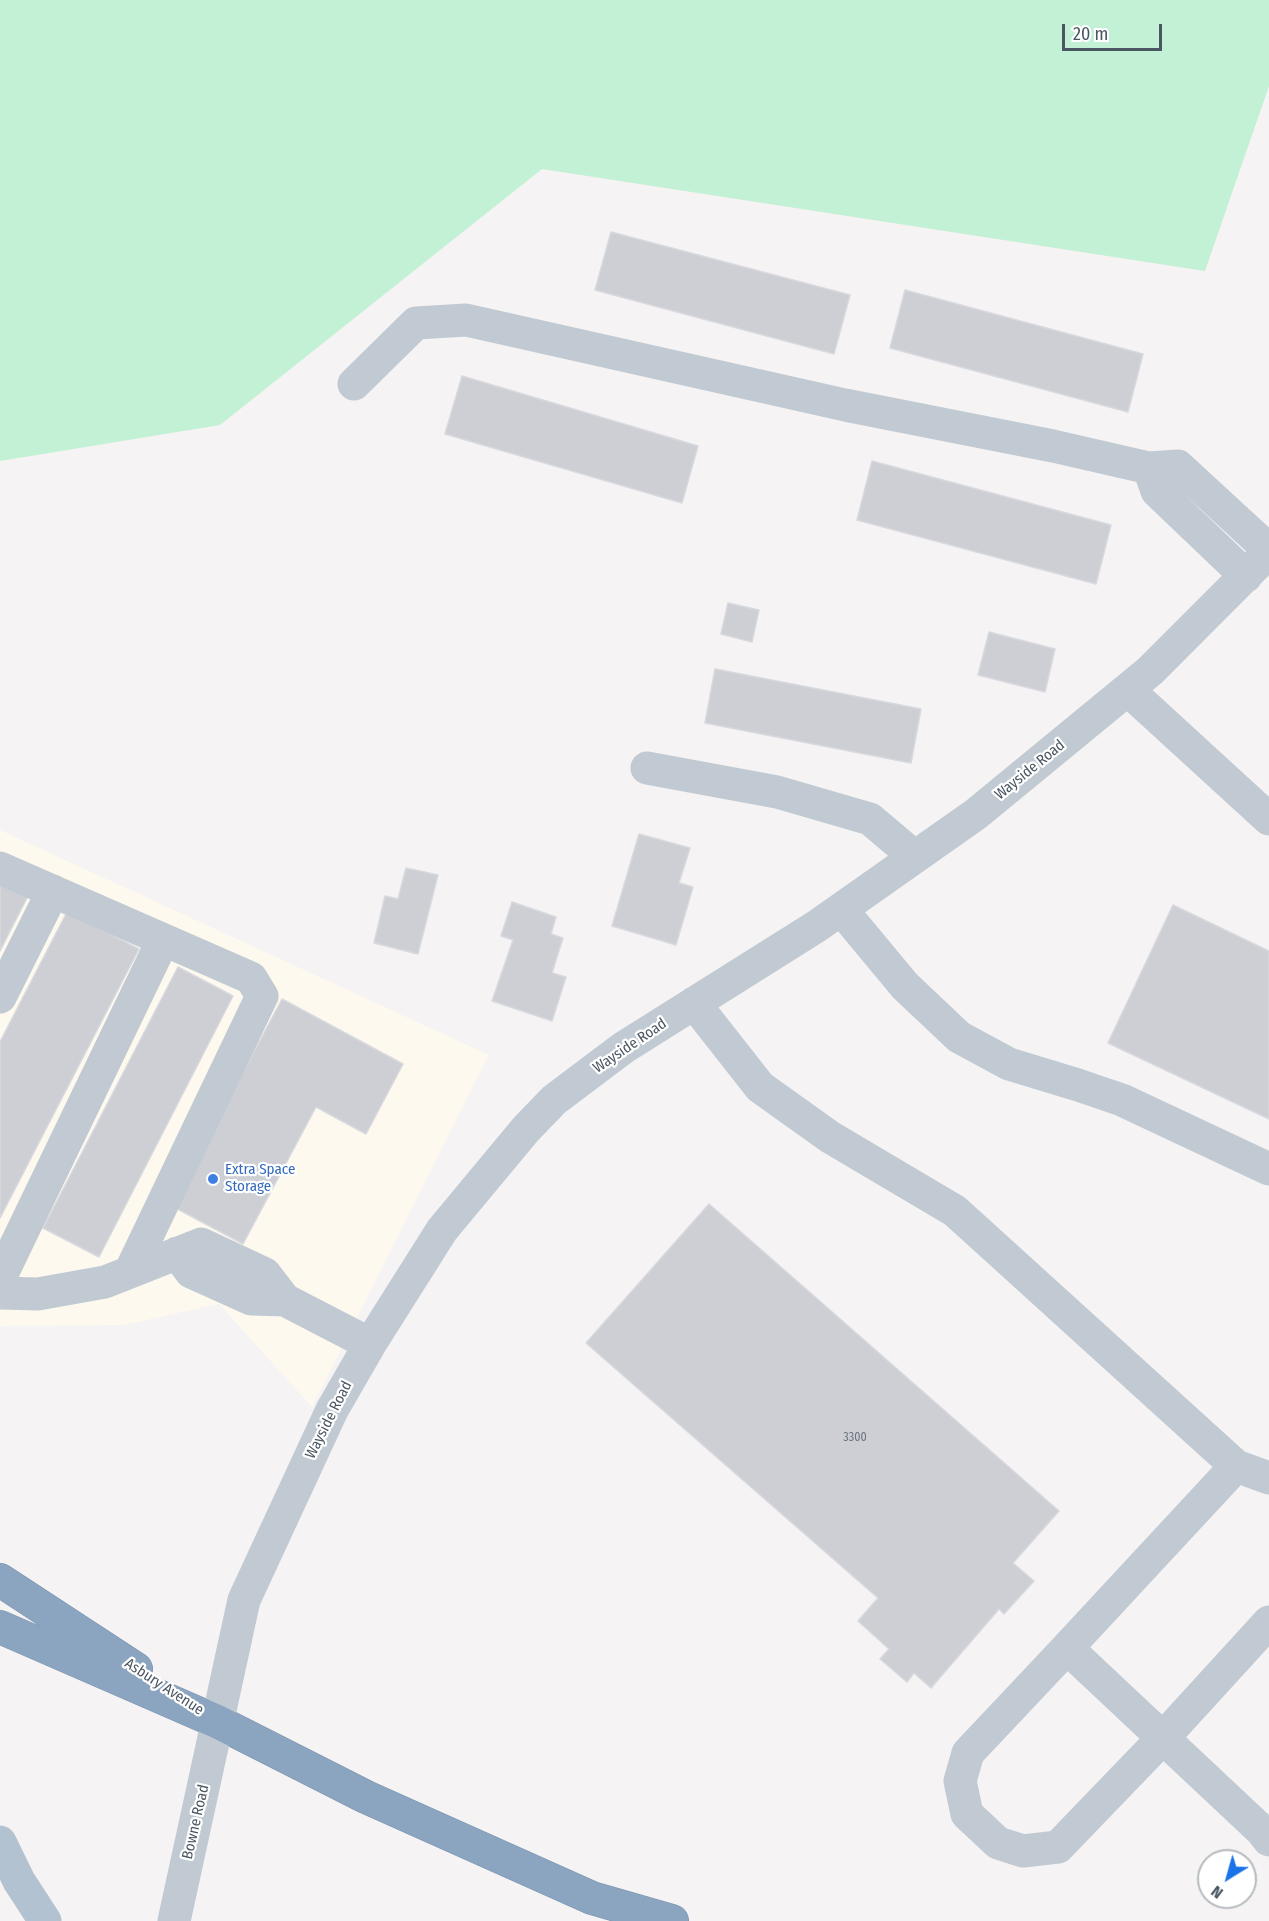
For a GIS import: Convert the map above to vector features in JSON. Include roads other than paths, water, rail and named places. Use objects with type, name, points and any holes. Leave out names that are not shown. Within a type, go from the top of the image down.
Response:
[{"type":"highway","name":"Asbury Avenue","points":[[0,1580],[218,1722]]},
{"type":"highway","name":"Asbury Avenue","points":[[0,1627],[218,1722]]},
{"type":"highway","points":[[218,1722],[366,1797],[592,1898],[672,1921]]},
{"type":"main road","points":[[0,1842],[19,1881],[45,1921]]},
{"type":"main road","points":[[0,1887],[29,1921]]},
{"type":"street","points":[[354,384],[416,323],[466,320],[845,405],[1053,446],[1149,468],[1157,491],[1262,565]]},
{"type":"street","name":"Wayside Road","points":[[218,1722],[244,1600],[332,1410],[370,1344],[442,1230],[533,1122],[554,1100],[623,1048],[841,909],[976,814],[1150,671],[1262,565]]},
{"type":"street","points":[[1128,690],[1269,819]]},
{"type":"street","points":[[646,768],[777,792],[870,819],[915,857]]},
{"type":"street","points":[[0,868],[251,978],[262,996],[130,1272]]},
{"type":"street","points":[[0,998],[53,891]]},
{"type":"street","points":[[841,909],[905,986],[959,1037],[1009,1064],[1122,1101],[1269,1169]]},
{"type":"street","points":[[0,1278],[163,940]]},
{"type":"street","points":[[694,1003],[760,1087],[830,1137],[955,1211],[1236,1466],[1269,1478]]},
{"type":"street","points":[[0,1293],[38,1294],[105,1282],[177,1253],[191,1272],[251,1299],[285,1300],[370,1344]]},
{"type":"street","points":[[1236,1466],[968,1753],[960,1780],[967,1814],[998,1843],[1023,1851],[1058,1847],[1163,1738],[1269,1622]]},
{"type":"street","points":[[1067,1648],[1269,1840]]},
{"type":"street","name":"Bowne Road","points":[[174,1921],[218,1722]]},
{"type":"place","name":"Extra Space Storage","points":[[213,1179]]}]
